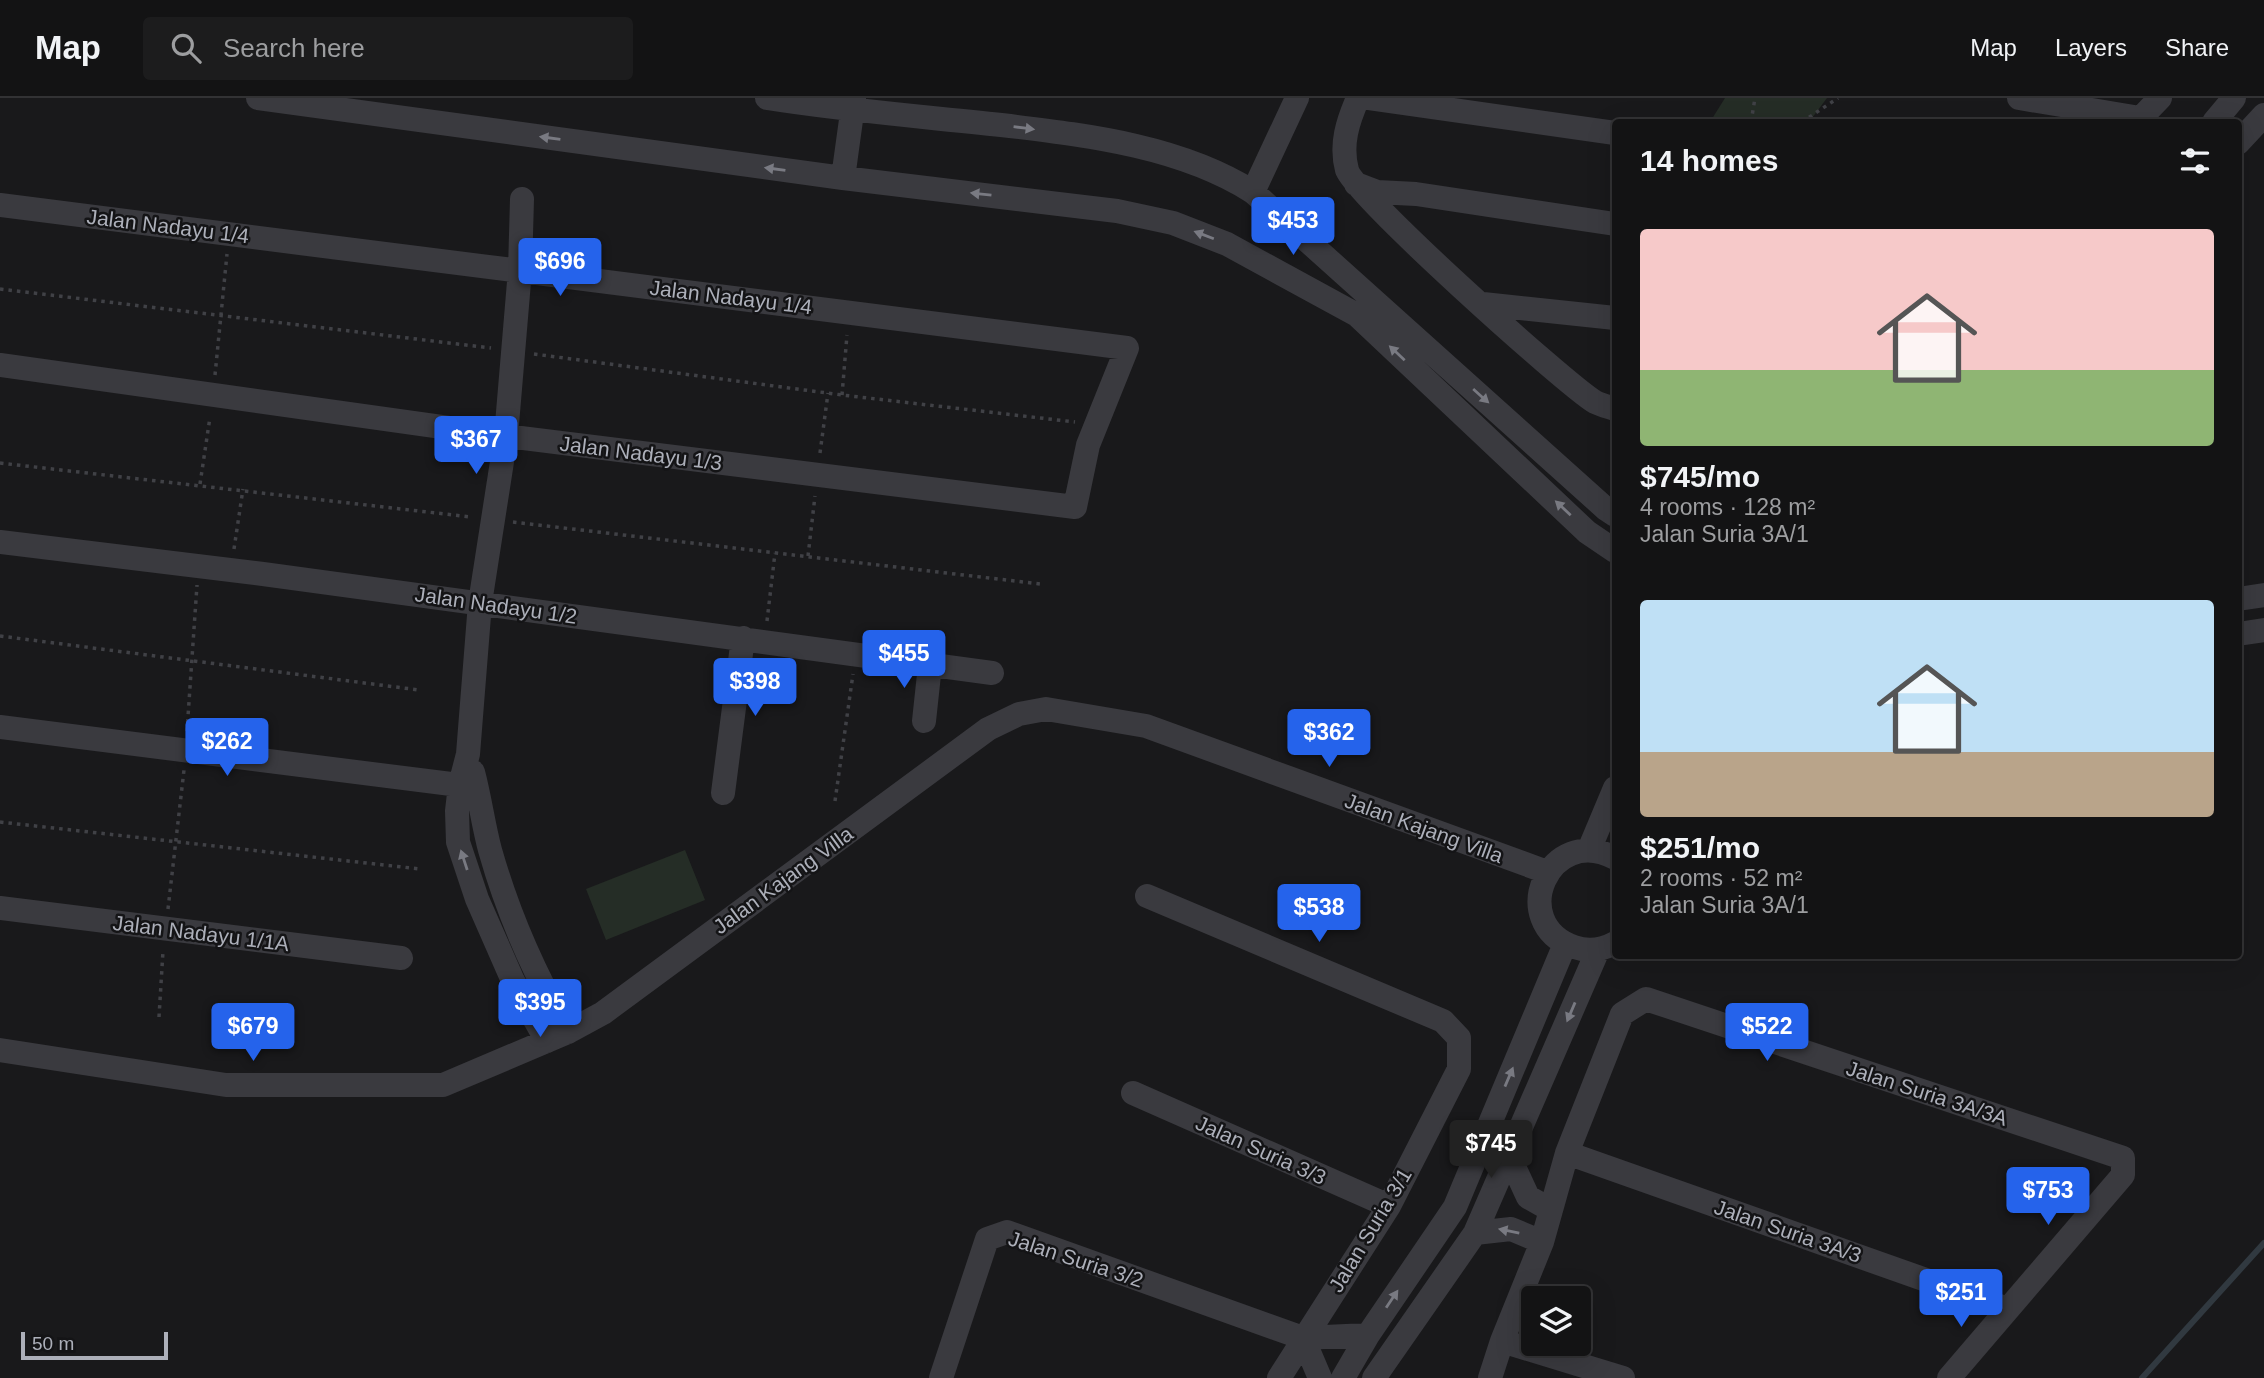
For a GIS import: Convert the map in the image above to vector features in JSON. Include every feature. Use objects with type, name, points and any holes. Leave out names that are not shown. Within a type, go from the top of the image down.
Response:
[{"type":"street","points":[[258,98],[843,178],[1117,211],[1173,223],[1227,244],[1357,315],[1587,532],[1612,549]]},
{"type":"street","points":[[768,98],[902,106],[1073,133],[1151,149],[1229,176],[1254,192],[1612,513]]},
{"type":"street","points":[[1254,192],[1297,98]]},
{"type":"street","points":[[1358,98],[1344,137],[1348,171],[1355,184],[1395,224],[1580,390],[1597,403],[1612,408]]},
{"type":"street","points":[[1369,98],[1612,133]]},
{"type":"street","points":[[2019,98],[2134,119]]},
{"type":"street","points":[[2140,119],[2160,98]]},
{"type":"street","points":[[2216,119],[2234,98]]},
{"type":"street","points":[[843,178],[853,104]]},
{"type":"street","points":[[2242,140],[2264,115]]},
{"type":"street","points":[[1355,184],[1377,192],[1416,194],[1612,224]]},
{"type":"street","points":[[1395,224],[1393,205],[1416,194]]},
{"type":"street","points":[[522,199],[520,270],[506,436],[480,603],[468,754],[469,786],[458,842],[477,899],[499,950],[538,1002],[557,1036]]},
{"type":"street","name":"Jalan Nadayu 1/4","points":[[0,205],[1128,348],[1095,424]]},
{"type":"street","points":[[1483,304],[1612,318]]},
{"type":"street","name":"Jalan Nadayu 1/3","points":[[0,365],[506,436],[1075,507],[1095,424]]},
{"type":"street","name":"Jalan Nadayu 1/2","points":[[0,542],[231,570],[992,673]]},
{"type":"street","points":[[2242,598],[2264,595]]},
{"type":"street","points":[[2242,633],[2264,630]]},
{"type":"street","points":[[723,793],[754,640]]},
{"type":"street","points":[[923,721],[930,665]]},
{"type":"street","name":"Jalan Kajang Villa","points":[[0,1051],[226,1086],[443,1085],[603,1013],[988,729],[1019,714],[1046,709],[1146,726],[1547,872]]},
{"type":"street","points":[[0,727],[469,786]]},
{"type":"street","points":[[469,786],[522,940],[538,1002],[509,1057]]},
{"type":"street","points":[[1589,850],[1612,795]]},
{"type":"street","points":[[1606,946],[1581,950],[1565,944],[1552,934],[1541,912],[1540,888],[1547,872],[1558,860],[1573,853],[1589,850],[1612,856]]},
{"type":"street","points":[[477,899],[503,890]]},
{"type":"street","name":"Jalan Suria 3/1","points":[[1147,897],[1443,1021],[1459,1038],[1459,1069],[1389,1206],[1279,1378]]},
{"type":"street","name":"Jalan Nadayu 1/1A","points":[[0,908],[401,958]]},
{"type":"street","points":[[499,950],[522,940]]},
{"type":"street","points":[[1343,1378],[1368,1335],[1455,1207],[1565,944]]},
{"type":"street","points":[[1374,1378],[1475,1233],[1606,946]]},
{"type":"street","name":"Jalan Suria 3A/3A","points":[[1490,1378],[1542,1242],[1567,1153],[1622,1013],[1646,999],[2123,1158],[2123,1175],[2008,1309]]},
{"type":"street","points":[[538,1002],[603,1013]]},
{"type":"street","name":"Jalan Suria 3/3","points":[[1133,1093],[1389,1206]]},
{"type":"street","name":"Jalan Suria 3A/3","points":[[1567,1153],[2008,1309]]},
{"type":"street","points":[[1510,1158],[1528,1197],[1551,1210]]},
{"type":"street","points":[[1475,1233],[1511,1229],[1542,1242]]},
{"type":"street","name":"Jalan Suria 3/2","points":[[941,1378],[987,1239],[1007,1232],[1303,1338],[1368,1335]]},
{"type":"street","points":[[1949,1378],[2008,1309]]},
{"type":"street","points":[[1303,1338],[1320,1378]]},
{"type":"street","points":[[1502,1341],[1623,1378]]},
{"type":"path","points":[[1752,119],[1755,98]]},
{"type":"path","points":[[1806,119],[1838,98]]},
{"type":"path","points":[[200,484],[213,394],[229,234]]},
{"type":"path","points":[[0,289],[221,314],[842,395],[1095,424]]},
{"type":"path","points":[[842,395],[849,312]]},
{"type":"path","points":[[0,463],[243,489],[1040,584]]},
{"type":"path","points":[[231,570],[243,489]]},
{"type":"path","points":[[754,640],[775,553]]},
{"type":"path","points":[[159,1017],[165,929],[186,750],[198,566]]},
{"type":"path","points":[[0,636],[419,690]]},
{"type":"path","points":[[835,801],[855,654]]},
{"type":"path","points":[[0,822],[420,869]]},
{"type":"shaded area","points":[[1725,98],[1827,98],[1811,119],[1712,119]]},
{"type":"shaded area","points":[[685,850],[705,900],[606,940],[586,889]]},
{"type":"waterway","points":[[2142,1378],[2264,1243]]}]
